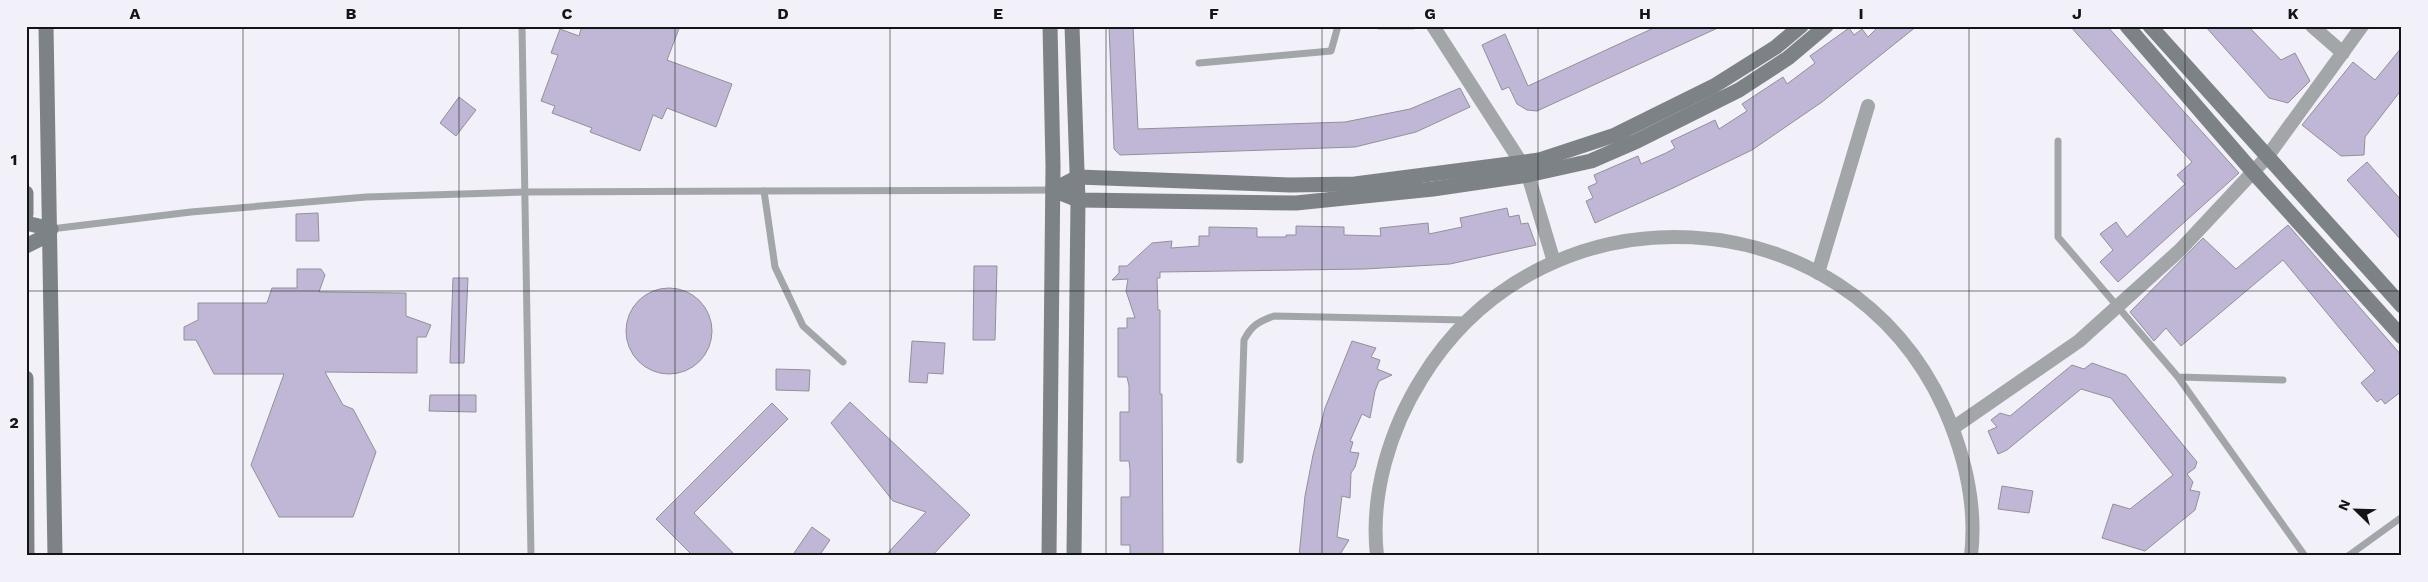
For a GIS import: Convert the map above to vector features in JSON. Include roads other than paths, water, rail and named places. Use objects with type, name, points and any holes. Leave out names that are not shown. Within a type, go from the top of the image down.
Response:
[{"type":"main road","points":[[46,26],[51,229],[55,556]]},
{"type":"main road","points":[[1049,556],[1052,190],[1050,26]]},
{"type":"main road","points":[[1072,26],[1078,177],[1074,556]]},
{"type":"main road","points":[[1052,190],[1078,200],[1296,203],[1433,189],[1525,170],[1540,160],[1615,135],[1714,86],[1776,47],[1802,26]]},
{"type":"main road","points":[[1052,190],[1078,177],[1290,185],[1355,184],[1525,170],[1591,161],[1637,141],[1731,94],[1788,58],[1826,26]]},
{"type":"main road","points":[[2127,26],[2254,173],[2402,337]]},
{"type":"main road","points":[[2150,26],[2402,306]]},
{"type":"main road","points":[[26,193],[26,214]]},
{"type":"main road","points":[[26,222],[51,229]]},
{"type":"main road","points":[[26,246],[40,239],[51,229]]},
{"type":"main road","points":[[26,378],[27,556]]},
{"type":"street","points":[[1433,26],[1525,170],[1554,262]]},
{"type":"street","points":[[2312,26],[2343,53]]},
{"type":"street","points":[[1953,428],[2080,341],[2180,250],[2254,173],[2362,26]]},
{"type":"street","points":[[1818,273],[1868,106]]},
{"type":"street","points":[[1377,556],[1377,509],[1383,470],[1394,432],[1411,395],[1432,361],[1465,320],[1518,280],[1554,262],[1591,248],[1629,240],[1668,236],[1697,237],[1746,244],[1783,256],[1818,273],[1854,296],[1885,323],[1913,355],[1936,390],[1953,428],[1965,466],[1971,506],[1971,556]]},
{"type":"lane","points":[[522,26],[531,556]]},
{"type":"lane","points":[[1199,63],[1331,51],[1338,26]]},
{"type":"lane","points":[[1379,26],[1413,26]]},
{"type":"lane","points":[[2058,141],[2058,237],[2178,377],[2305,556]]},
{"type":"lane","points":[[51,229],[276,204],[366,197],[525,192],[1052,190]]},
{"type":"lane","points":[[764,191],[776,267],[803,326],[843,362]]},
{"type":"lane","points":[[1240,460],[1244,340],[1250,328],[1260,320],[1274,316],[1465,320]]},
{"type":"lane","points":[[2178,377],[2283,380]]},
{"type":"lane","points":[[2348,556],[2402,517]]}]
